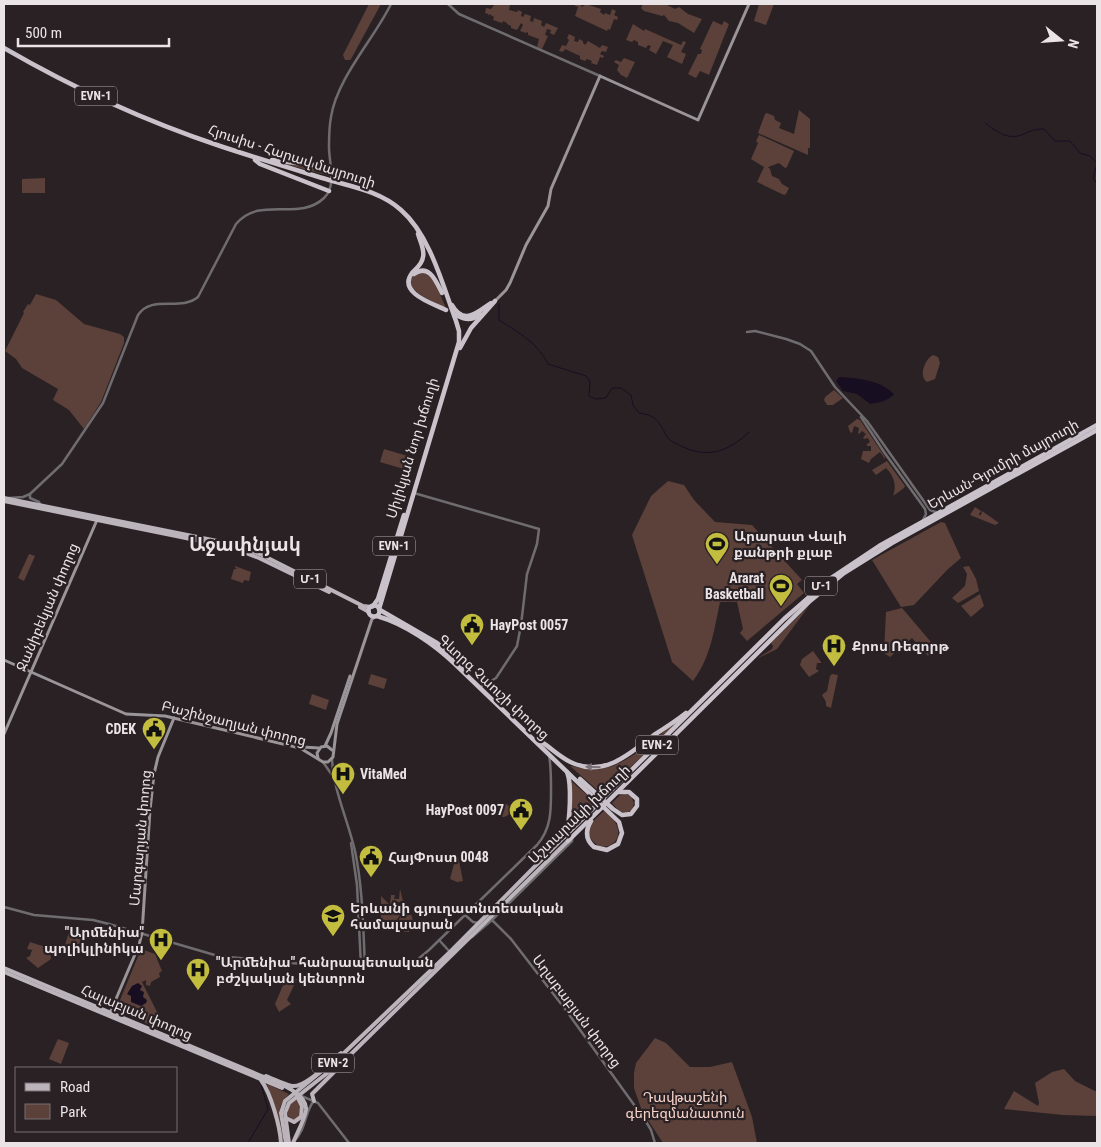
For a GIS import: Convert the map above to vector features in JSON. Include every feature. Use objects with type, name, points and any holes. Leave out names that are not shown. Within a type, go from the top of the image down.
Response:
[{"type":"highway","name":"Հյուսիս - Հարավ մայրուղի","points":[[4,50],[70,87],[197,141],[382,197],[397,206],[408,216],[424,240],[456,321],[459,335],[458,346],[447,381]]},
{"type":"highway","name":"Հյուսիս - Հարավ մայրուղի","points":[[4,50],[76,87],[129,111],[201,139],[322,179]]},
{"type":"highway","points":[[255,160],[260,164],[329,191]]},
{"type":"highway","points":[[264,160],[330,167]]},
{"type":"highway","name":"Հյուսիս - Հարավ մայրուղի","points":[[345,186],[390,204],[404,216],[418,234],[426,249],[455,326],[457,337],[453,353]]},
{"type":"highway","points":[[418,234],[423,256],[421,263],[411,274],[409,284],[413,292],[446,310]]},
{"type":"highway","points":[[410,278],[419,271],[429,272],[433,275],[442,293]]},
{"type":"highway","points":[[443,286],[454,308],[464,315],[476,314],[494,301]]},
{"type":"highway","points":[[456,315],[466,319],[475,318],[494,301]]},
{"type":"highway","points":[[447,381],[467,334],[494,301]]},
{"type":"highway","name":"Սիլիկյան նոր խճուղի","points":[[372,612],[379,610],[453,353]]},
{"type":"highway","name":"Սիլիկյան նոր խճուղի","points":[[372,612],[378,599],[447,381]]},
{"type":"highway","name":"Երևան-Գյումրի մայրուղի","points":[[922,523],[959,504],[1097,425]]},
{"type":"highway","name":"Երևան-Գյումրի մայրուղի","points":[[1028,465],[1097,430]]},
{"type":"highway","name":"Երևան-Գյումրի մայրուղի","points":[[922,523],[938,513],[959,504]]},
{"type":"highway","name":"Աշտարակի խճուղի","points":[[566,839],[607,794],[707,697],[822,590],[862,560],[922,523]]},
{"type":"highway","name":"Գևորգ Չաուշի փողոց","points":[[372,612],[379,610],[437,643],[540,741]]},
{"type":"highway","name":"Գևորգ Չաուշի փողոց","points":[[372,612],[416,634],[437,648],[560,763],[618,822],[622,833],[620,841],[614,847],[602,850],[590,844],[586,831],[594,816]]},
{"type":"highway","name":"Աշտարակի խճուղի","points":[[566,839],[573,836],[594,816],[739,668]]},
{"type":"highway","points":[[540,741],[559,756],[574,764],[588,767],[605,766],[625,757],[707,697]]},
{"type":"highway","points":[[540,741],[613,809],[622,815],[631,814],[637,806],[637,799],[629,792],[618,792]]},
{"type":"highway","points":[[565,768],[569,777],[566,839]]},
{"type":"main road","points":[[494,301],[506,290],[526,245],[548,206],[550,189],[600,76],[698,120],[749,4]]},
{"type":"main road","name":"Մ-1","points":[[6,501],[197,540],[246,553],[372,612]]},
{"type":"main road","name":"Ջանիբեկյան փողոց","points":[[4,734],[97,519]]},
{"type":"main road","points":[[324,746],[331,733],[372,612]]},
{"type":"main road","points":[[333,752],[331,748],[324,746],[319,748],[318,758],[323,762],[328,762],[332,758],[333,752],[336,724],[372,619],[372,612]]},
{"type":"main road","name":"Բաշինջաղյան փողոց","points":[[4,660],[126,714],[157,715],[305,748],[319,748]]},
{"type":"main road","name":"Բաշինջաղյան փողոց","points":[[174,718],[300,748],[318,758]]},
{"type":"main road","name":"Մարգարյան փողոց","points":[[110,1015],[143,933],[153,786],[158,757],[174,718]]},
{"type":"main road","name":"Աշտարակի խճուղի","points":[[285,1116],[287,1106],[297,1094],[390,1012],[566,839]]},
{"type":"main road","name":"Աշտարակի խճուղի","points":[[286,1143],[281,1116],[285,1101],[347,1058],[478,923],[524,880]]},
{"type":"main road","name":"Հալաբյան փողոց","points":[[4,968],[110,1015]]},
{"type":"main road","name":"Հալաբյան փողոց","points":[[4,972],[261,1077]]},
{"type":"main road","points":[[261,1077],[292,1086],[299,1085],[307,1081],[364,1034]]},
{"type":"main road","points":[[314,1101],[312,1094],[347,1058]]},
{"type":"main road","points":[[261,1077],[297,1094],[305,1105],[306,1111],[292,1143]]},
{"type":"main road","points":[[261,1077],[274,1112],[281,1143]]},
{"type":"main road","points":[[285,1116],[294,1122],[301,1116],[302,1106],[297,1094]]},
{"type":"main road","points":[[285,1116],[292,1143]]},
{"type":"street","points":[[6,501],[30,494],[62,464],[103,403],[144,307],[153,304],[174,305],[187,303],[198,297],[236,224],[253,211],[296,209],[312,206],[324,199],[329,191],[331,178],[330,121],[335,101],[362,50],[386,16],[391,4]]},
{"type":"street","points":[[448,4],[459,14],[600,76]]},
{"type":"street","points":[[747,332],[755,331],[806,347],[815,356],[835,387],[860,413],[930,510],[938,513]]},
{"type":"street","points":[[860,413],[884,452],[925,509],[926,514],[922,523]]},
{"type":"street","points":[[414,493],[538,529],[537,544],[527,574],[517,646],[496,678],[482,686]]},
{"type":"street","points":[[30,494],[30,498],[39,502],[41,507]]},
{"type":"street","points":[[4,907],[34,915],[93,920],[218,956],[324,966],[389,968],[411,963],[439,940],[544,836],[551,813],[551,773],[548,752]]},
{"type":"street","points":[[332,758],[334,777],[360,874],[365,966]]},
{"type":"street","points":[[323,762],[332,775],[352,850],[357,885],[360,966]]},
{"type":"street","points":[[551,773],[554,764],[560,763]]},
{"type":"street","points":[[468,937],[475,936],[492,920],[572,841],[573,836]]},
{"type":"street","points":[[465,914],[472,922],[478,923]]},
{"type":"street","name":"Աղաբաբյան փողոց","points":[[492,920],[511,939],[566,1009],[645,1120],[651,1130],[655,1143]]},
{"type":"street","points":[[439,940],[450,952]]},
{"type":"street","points":[[297,1094],[314,1101],[349,1143]]},
{"type":"street","points":[[292,1143],[298,1138],[314,1101]]},
{"type":"green space","points":[[369,4],[381,4],[351,59],[345,60],[343,55]]},
{"type":"green space","points":[[495,4],[510,5],[509,10],[522,12],[521,16],[523,17],[525,14],[531,16],[530,21],[533,22],[534,18],[542,21],[541,25],[544,27],[546,23],[558,28],[554,35],[550,33],[551,30],[547,29],[545,35],[548,36],[542,49],[537,47],[539,39],[528,35],[528,32],[520,31],[523,25],[521,23],[517,30],[511,28],[511,26],[503,21],[502,23],[493,20],[494,17],[489,14],[488,16],[485,13],[486,8],[491,9]]},
{"type":"green space","points":[[574,4],[582,4],[582,7],[586,4],[601,9],[600,12],[604,15],[605,13],[610,15],[612,9],[616,11],[614,15],[618,17],[617,20],[614,19],[610,30],[608,29],[607,31],[575,16],[578,7]]},
{"type":"green space","points":[[643,4],[668,4],[675,9],[679,7],[688,14],[702,19],[694,33],[678,23],[669,21],[664,15],[644,11],[641,8]]},
{"type":"green space","points":[[759,4],[774,4],[766,25],[754,21]]},
{"type":"green space","points":[[713,21],[722,25],[724,21],[729,24],[709,75],[700,71],[696,78],[688,74],[698,54],[701,54],[702,50],[700,49]]},
{"type":"green space","points":[[633,24],[644,31],[645,29],[681,45],[683,41],[686,42],[681,52],[686,54],[682,64],[667,57],[673,45],[663,41],[656,54],[649,50],[651,46],[648,45],[646,48],[638,45],[638,42],[634,40],[632,42],[626,40]]},
{"type":"green space","points":[[569,34],[575,37],[574,41],[578,42],[579,39],[585,45],[588,41],[600,48],[602,45],[608,47],[606,52],[602,51],[600,54],[604,56],[603,58],[600,57],[597,65],[587,59],[585,61],[580,59],[580,56],[565,49],[563,52],[559,51],[562,45],[566,46]]},
{"type":"green space","points":[[624,58],[635,62],[627,78],[621,75],[617,70],[619,65],[614,62],[616,60],[621,62]]},
{"type":"green space","points":[[799,110],[810,119],[810,148],[808,148],[808,155],[758,133],[767,113],[774,116],[775,120],[781,123],[779,128],[794,134]]},
{"type":"green space","points":[[759,135],[794,151],[787,167],[785,168],[779,163],[768,167],[772,176],[779,179],[782,184],[789,188],[784,195],[757,182],[764,167],[751,159],[758,143],[756,141]]},
{"type":"green space","points":[[278,162],[328,169],[330,176]]},
{"type":"green space","points":[[45,178],[45,193],[22,193],[22,179]]},
{"type":"green space","points":[[421,272],[432,276],[446,308],[418,293],[413,288],[411,282],[413,277]]},
{"type":"green space","points":[[36,294],[56,300],[84,324],[120,334],[124,337],[124,343],[101,402],[84,429],[69,410],[53,400],[58,389],[22,368],[16,359],[5,351],[23,312],[28,304],[30,305]]},
{"type":"green space","points":[[933,355],[938,357],[940,363],[935,379],[927,382],[924,379],[923,372],[927,360]]},
{"type":"green space","points":[[834,390],[843,398],[833,405],[827,405],[824,400],[825,397]]},
{"type":"green space","points":[[857,419],[860,420],[885,459],[880,452],[869,463],[861,459],[863,451],[871,451],[871,446],[867,446],[870,442],[868,438],[863,438],[866,434],[862,431],[858,433],[859,428],[854,426],[852,433],[850,432],[848,426]]},
{"type":"green space","points":[[384,449],[411,457],[407,470],[380,462]]},
{"type":"green space","points":[[887,461],[905,486],[893,496],[895,485],[889,471],[886,468],[876,475],[872,470]]},
{"type":"green space","name":"Արարատ Վալի քանթրի քլաբ","points":[[668,481],[684,485],[694,500],[715,522],[752,525],[802,580],[797,584],[804,593],[747,641],[740,633],[743,629],[737,602],[720,602],[708,653],[693,681],[672,662],[632,535],[651,496]]},
{"type":"green space","points":[[975,507],[981,511],[979,515],[981,515],[982,511],[999,523],[995,525],[970,515]]},
{"type":"green space","points":[[941,522],[945,523],[961,558],[914,605],[901,607],[872,560]]},
{"type":"green space","points":[[29,554],[35,556],[24,581],[18,578]]},
{"type":"green space","points":[[235,566],[251,572],[249,581],[244,580],[243,583],[231,579],[234,569],[237,569]]},
{"type":"green space","points":[[969,566],[976,579],[979,591],[958,603],[952,598],[965,586],[967,574],[963,567]]},
{"type":"green space","points":[[980,594],[984,606],[971,617],[961,606]]},
{"type":"green space","points":[[809,606],[777,649],[756,659],[772,649],[771,643]]},
{"type":"green space","points":[[902,608],[936,648],[928,656],[912,638],[890,657],[884,653],[886,612]]},
{"type":"green space","points":[[813,651],[821,663],[817,663],[816,669],[819,671],[809,677],[800,665],[802,659]]},
{"type":"green space","points":[[371,674],[387,679],[384,689],[368,684]]},
{"type":"green space","points":[[832,674],[838,675],[831,708],[826,706],[822,695],[827,691]]},
{"type":"green space","points":[[312,694],[329,700],[326,710],[309,704]]},
{"type":"green space","points":[[671,726],[672,728],[602,794],[570,766],[593,770],[610,767],[638,752]]},
{"type":"green space","points":[[571,781],[595,802],[570,826]]},
{"type":"green space","points":[[620,795],[631,796],[634,803],[632,810],[629,812],[619,810],[612,803]]},
{"type":"green space","points":[[500,803],[506,803],[510,810],[506,817],[500,817],[496,813],[496,807]]},
{"type":"green space","points":[[604,811],[615,822],[618,833],[617,839],[613,843],[603,847],[597,845],[592,840],[588,832],[592,822]]},
{"type":"green space","points":[[456,856],[458,856],[463,881],[457,882],[450,879]]},
{"type":"green space","points":[[400,889],[403,901],[390,905],[391,895],[395,895],[394,899],[399,899]]},
{"type":"green space","points":[[381,896],[390,905],[387,908],[400,904],[400,908],[403,911],[394,924],[384,923],[381,919]]},
{"type":"green space","points":[[410,910],[413,921],[409,932],[405,932],[398,928],[397,923],[404,911]]},
{"type":"green space","points":[[70,928],[88,933],[82,954],[77,952],[76,956],[63,952]]},
{"type":"green space","points":[[30,942],[44,947],[51,954],[51,959],[38,968],[26,958],[30,956],[32,950],[27,949]]},
{"type":"green space","points":[[141,949],[155,954],[162,971],[159,973],[160,977],[151,982],[150,986],[146,985],[146,980],[142,982],[162,1022],[159,1029],[123,1013],[118,1005]]},
{"type":"green space","points":[[287,976],[297,979],[287,1000],[291,1004],[279,1012],[275,1004]]},
{"type":"green space","name":"Դավթաշենի գերեզմանատուն","points":[[655,1038],[666,1043],[690,1067],[710,1067],[732,1062],[752,1117],[757,1143],[663,1143],[642,1111],[634,1088],[636,1063]]},
{"type":"green space","points":[[58,1039],[69,1043],[61,1064],[49,1059]]},
{"type":"green space","points":[[1064,1069],[1075,1081],[1097,1092],[1097,1116],[1063,1115],[1004,1109],[1014,1091],[1038,1106],[1035,1083],[1052,1072]]},
{"type":"green space","points":[[267,1084],[289,1094],[284,1100],[280,1111],[284,1143],[281,1129]]},
{"type":"green space","points":[[297,1098],[301,1104],[299,1117],[293,1120],[287,1115],[289,1105]]},
{"type":"shaded area","points":[[839,377],[861,379],[875,383],[894,394],[886,400],[870,404],[857,394],[843,391],[836,381]]},
{"type":"shaded area","points":[[138,983],[142,986],[140,990],[144,992],[143,997],[147,1000],[141,1006],[131,1002],[131,996],[127,994],[132,986]]},
{"type":"waterway","points":[[985,123],[996,131],[1014,137],[1033,130],[1044,129],[1055,141],[1070,141],[1080,153],[1090,156],[1097,163]]},
{"type":"waterway","points":[[1097,164],[1093,178],[1097,184]]},
{"type":"waterway","points":[[499,304],[499,320],[533,344],[544,356],[548,364],[586,376],[590,382],[589,396],[596,399],[606,398],[612,388],[621,388],[631,395],[633,405],[639,413],[655,418],[672,442],[698,452],[716,452],[733,445],[749,432]]},
{"type":"waterway","points":[[248,1143],[268,1109],[261,1084]]},
{"type":"place","name":"Արարատ Վալի քանթրի քլաբ","points":[[717,565]]},
{"type":"place","name":"Ararat Basketball","points":[[781,607]]},
{"type":"place","name":"HayPost 0057","points":[[472,646]]},
{"type":"place","name":"Քրոս Ռեզորթ","points":[[834,667]]},
{"type":"place","name":"CDEK","points":[[154,750]]},
{"type":"place","name":"VitaMed","points":[[343,795]]},
{"type":"place","name":"HayPost 0097","points":[[521,831]]},
{"type":"place","name":"ՀայՓոստ 0048","points":[[371,878]]},
{"type":"place","name":"Երևանի գյուղատնտեսական համալսարան","points":[[333,937]]},
{"type":"place","name":"\"Արմենիա\" պոլիկլինիկա","points":[[161,961]]},
{"type":"place","name":"\"Արմենիա\" հանրապետական բժշկական կենտրոն","points":[[198,991]]},
{"type":"district","name":"Աջափնյակ","points":[[245,544]]}]
